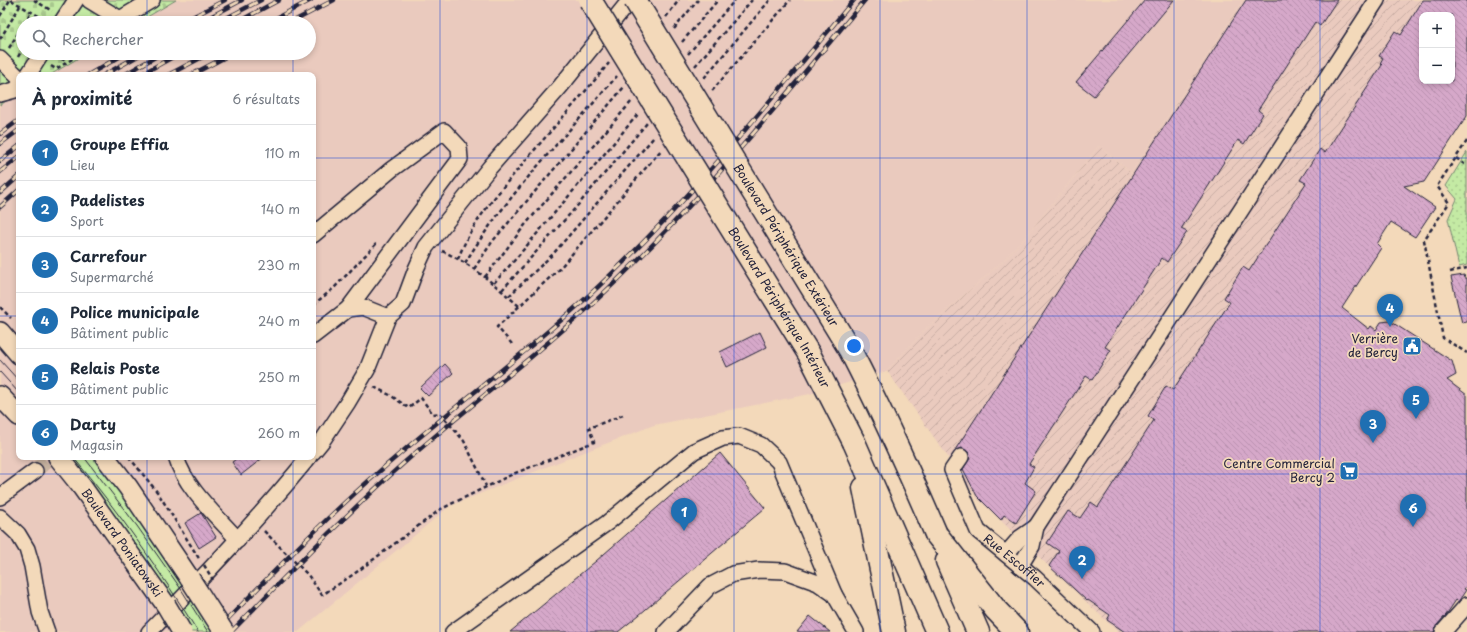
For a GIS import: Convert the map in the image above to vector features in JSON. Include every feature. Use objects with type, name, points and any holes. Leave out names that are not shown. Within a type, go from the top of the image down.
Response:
[{"type":"highway","name":"Boulevard Périphérique Intérieur","points":[[590,0],[809,354],[854,442],[935,628]]},
{"type":"highway","name":"Boulevard Périphérique Extérieur","points":[[635,0],[850,350],[898,446],[978,632]]},
{"type":"highway","points":[[854,442],[894,632]]},
{"type":"highway","points":[[936,534],[996,610],[1017,632]]},
{"type":"main road","points":[[0,332],[16,351]]},
{"type":"main road","points":[[1,397],[16,413]]},
{"type":"main road","name":"Boulevard Poniatowski","points":[[60,460],[82,486],[166,605],[182,632]]},
{"type":"main road","points":[[107,460],[128,487],[224,632]]},
{"type":"lane","points":[[60,16],[76,0]]},
{"type":"lane","points":[[89,0],[115,16]]},
{"type":"lane","points":[[125,16],[152,0]]},
{"type":"lane","points":[[316,448],[367,370],[388,318],[403,304],[426,247],[630,0]]},
{"type":"lane","points":[[1020,566],[1032,546],[1036,527],[1377,0]]},
{"type":"lane","points":[[4,55],[16,73]]},
{"type":"lane","points":[[32,72],[46,60]]},
{"type":"lane","points":[[0,94],[16,89]]},
{"type":"lane","points":[[316,232],[392,169],[444,131],[459,146],[460,159],[348,309],[316,334]]},
{"type":"lane","points":[[348,309],[363,307],[388,318]]},
{"type":"lane","points":[[453,632],[607,522],[694,451],[723,438],[739,436],[761,445],[779,462],[834,594],[856,632]]},
{"type":"lane","name":"Rue Escoffier","points":[[961,457],[952,470],[978,530],[1035,578],[1092,632]]},
{"type":"lane","points":[[177,460],[193,489],[238,540]]},
{"type":"lane","points":[[149,632],[238,540],[307,460]]},
{"type":"lane","points":[[0,497],[35,471]]},
{"type":"lane","points":[[0,517],[18,534],[27,549],[32,566],[40,612],[47,632]]},
{"type":"lane","points":[[1006,554],[1020,538],[1036,527]]},
{"type":"lane","points":[[666,632],[710,586],[733,574],[759,570],[786,571],[818,583],[834,594]]},
{"type":"lane","points":[[1443,632],[1467,605]]},
{"type":"path","points":[[0,16],[10,0],[38,16]]},
{"type":"path","points":[[34,0],[55,16]]},
{"type":"path","points":[[665,18],[680,0]]},
{"type":"path","points":[[670,33],[698,0]]},
{"type":"path","points":[[679,46],[718,0]]},
{"type":"path","points":[[684,60],[735,0]]},
{"type":"path","points":[[693,69],[752,0]]},
{"type":"path","points":[[701,81],[770,0]]},
{"type":"path","points":[[709,94],[790,0]]},
{"type":"path","points":[[0,39],[20,6]]},
{"type":"path","points":[[29,16],[31,12]]},
{"type":"path","points":[[4,55],[16,36]]},
{"type":"path","points":[[51,60],[56,69],[70,60]]},
{"type":"path","points":[[60,60],[67,62]]},
{"type":"path","points":[[458,259],[468,237],[498,193],[612,60]]},
{"type":"path","points":[[465,263],[492,222],[511,198],[621,71]]},
{"type":"path","points":[[474,269],[492,242],[629,81]]},
{"type":"path","points":[[485,277],[525,225],[634,99]]},
{"type":"path","points":[[494,283],[642,108]]},
{"type":"path","points":[[502,290],[578,205],[652,117]]},
{"type":"path","points":[[509,296],[553,254],[657,133]]},
{"type":"path","points":[[1467,141],[1437,186],[1449,203],[1424,240],[1443,338],[1467,352]]},
{"type":"path","points":[[512,344],[497,327],[560,268],[665,147]]},
{"type":"path","points":[[1456,158],[1467,166]]},
{"type":"path","points":[[316,303],[334,288],[380,239]]},
{"type":"path","points":[[438,249],[465,263],[494,283],[519,306]]},
{"type":"path","points":[[1450,272],[1467,268]]},
{"type":"path","points":[[361,380],[390,395],[409,408],[421,398],[433,414],[440,413],[464,441],[486,486]]},
{"type":"path","points":[[263,530],[308,575],[322,595],[354,574],[441,508],[513,474],[594,442],[589,428],[624,415]]},
{"type":"path","points":[[131,460],[158,493],[204,565]]},
{"type":"shaded area","points":[[176,0],[1243,0],[1131,173],[1099,146],[1024,239],[1003,261],[926,329],[887,371],[810,394],[654,425],[450,506],[298,632],[0,632],[0,105],[16,95],[16,460],[316,460],[316,72],[55,72],[75,60],[316,60],[316,16],[149,16]]},
{"type":"shaded area","points":[[1243,0],[1467,0],[1455,12],[1419,12],[1419,84],[1421,84],[1163,632],[1118,632],[977,498],[887,371],[926,329],[1003,261],[1024,239],[1099,146],[1131,173]]},
{"type":"green space","points":[[0,0],[176,0],[149,16],[16,16],[16,60],[75,60],[55,72],[16,72],[16,95],[0,105]]},
{"type":"green space","points":[[1467,152],[1467,265],[1459,267],[1448,219],[1457,199],[1446,186]]},
{"type":"green space","points":[[68,460],[99,460],[216,632],[191,632]]},
{"type":"building","points":[[1145,0],[1174,0],[1094,96],[1076,82]]},
{"type":"building","points":[[1246,0],[1337,0],[1320,26],[1315,22],[1258,110],[1263,114],[1244,144],[1238,140],[1181,229],[1187,232],[1167,262],[1162,258],[1105,347],[1111,350],[1092,380],[1086,376],[1029,464],[1034,467],[1025,483],[1036,491],[1016,523],[1004,515],[1001,520],[977,496],[963,469],[970,458],[969,453],[962,448],[955,450]]},
{"type":"building","points":[[1423,0],[1467,0],[1467,116],[1424,182],[1404,186],[1435,207],[1415,237],[1391,222],[1377,244],[1381,248],[1342,308],[1369,329],[1371,326],[1376,330],[1381,322],[1390,321],[1452,361],[1456,375],[1447,380],[1467,395],[1467,585],[1464,589],[1466,590],[1458,602],[1456,600],[1446,615],[1436,626],[1434,632],[1125,632],[1107,620],[1110,615],[1088,600],[1087,601],[1049,566],[1059,551],[1047,543],[1068,511],[1080,518],[1091,502],[1098,507],[1154,420],[1148,416],[1166,386],[1173,390],[1230,302],[1224,298],[1243,267],[1249,271],[1306,183],[1300,180],[1320,149],[1325,153],[1382,65],[1380,63],[1383,58],[1379,56],[1395,31],[1401,35]]},
{"type":"building","points":[[1464,275],[1465,278],[1467,278],[1467,322],[1462,323],[1451,277]]},
{"type":"building","points":[[760,332],[767,347],[727,367],[720,352]]},
{"type":"building","points":[[445,364],[453,373],[428,396],[420,388]]},
{"type":"building","points":[[720,453],[765,508],[618,632],[510,632],[596,561]]},
{"type":"building","points":[[235,460],[260,460],[241,475],[232,462]]},
{"type":"building","points":[[201,513],[216,537],[199,548],[185,523]]},
{"type":"building","points":[[810,616],[830,632],[797,632]]},
{"type":"tunnel","points":[[35,471],[48,460]]},
{"type":"tram line","points":[[0,360],[16,378]]},
{"type":"tram line","points":[[0,372],[16,390]]},
{"type":"tram line","points":[[75,460],[107,499],[138,542],[198,632]]},
{"type":"tram line","points":[[86,460],[137,526],[181,589],[208,632]]},
{"type":"railway","points":[[194,16],[225,0]]},
{"type":"railway","points":[[212,16],[242,0]]},
{"type":"railway","points":[[230,16],[261,0]]},
{"type":"railway","points":[[249,16],[279,0]]},
{"type":"railway","points":[[280,16],[311,0]]},
{"type":"railway","points":[[303,16],[334,0]]},
{"type":"railway","points":[[215,632],[358,490],[405,449],[560,321],[621,264],[691,192],[854,0]]},
{"type":"railway","points":[[231,632],[382,482],[522,365],[591,305],[628,270],[733,157],[865,0]]},
{"type":"railway","points":[[93,72],[114,60]]},
{"type":"railway","points":[[109,72],[131,60]]},
{"type":"railway","points":[[129,72],[150,60]]},
{"type":"railway","points":[[145,72],[167,60]]},
{"type":"railway","points":[[174,72],[197,60]]},
{"type":"railway","points":[[197,72],[220,60]]},
{"type":"railway","points":[[0,134],[16,122]]},
{"type":"railway","points":[[0,144],[16,132]]},
{"type":"railway","points":[[0,161],[16,148]]},
{"type":"railway","points":[[0,172],[16,159]]},
{"type":"railway","points":[[0,193],[16,179]]},
{"type":"railway","points":[[0,207],[16,193]]},
{"type":"place","name":"Police municipale","points":[[1390,327]]},
{"type":"place","name":"Verrière de Bercy","points":[[1412,346]]},
{"type":"place","name":"Relais Poste","points":[[1416,419]]},
{"type":"place","name":"Carrefour","points":[[1373,443]]},
{"type":"place","name":"Centre Commercial Bercy 2","points":[[1349,471]]},
{"type":"place","name":"Darty","points":[[1413,527]]},
{"type":"place","name":"Groupe Effia","points":[[684,531]]},
{"type":"place","name":"Padelistes","points":[[1082,579]]}]
